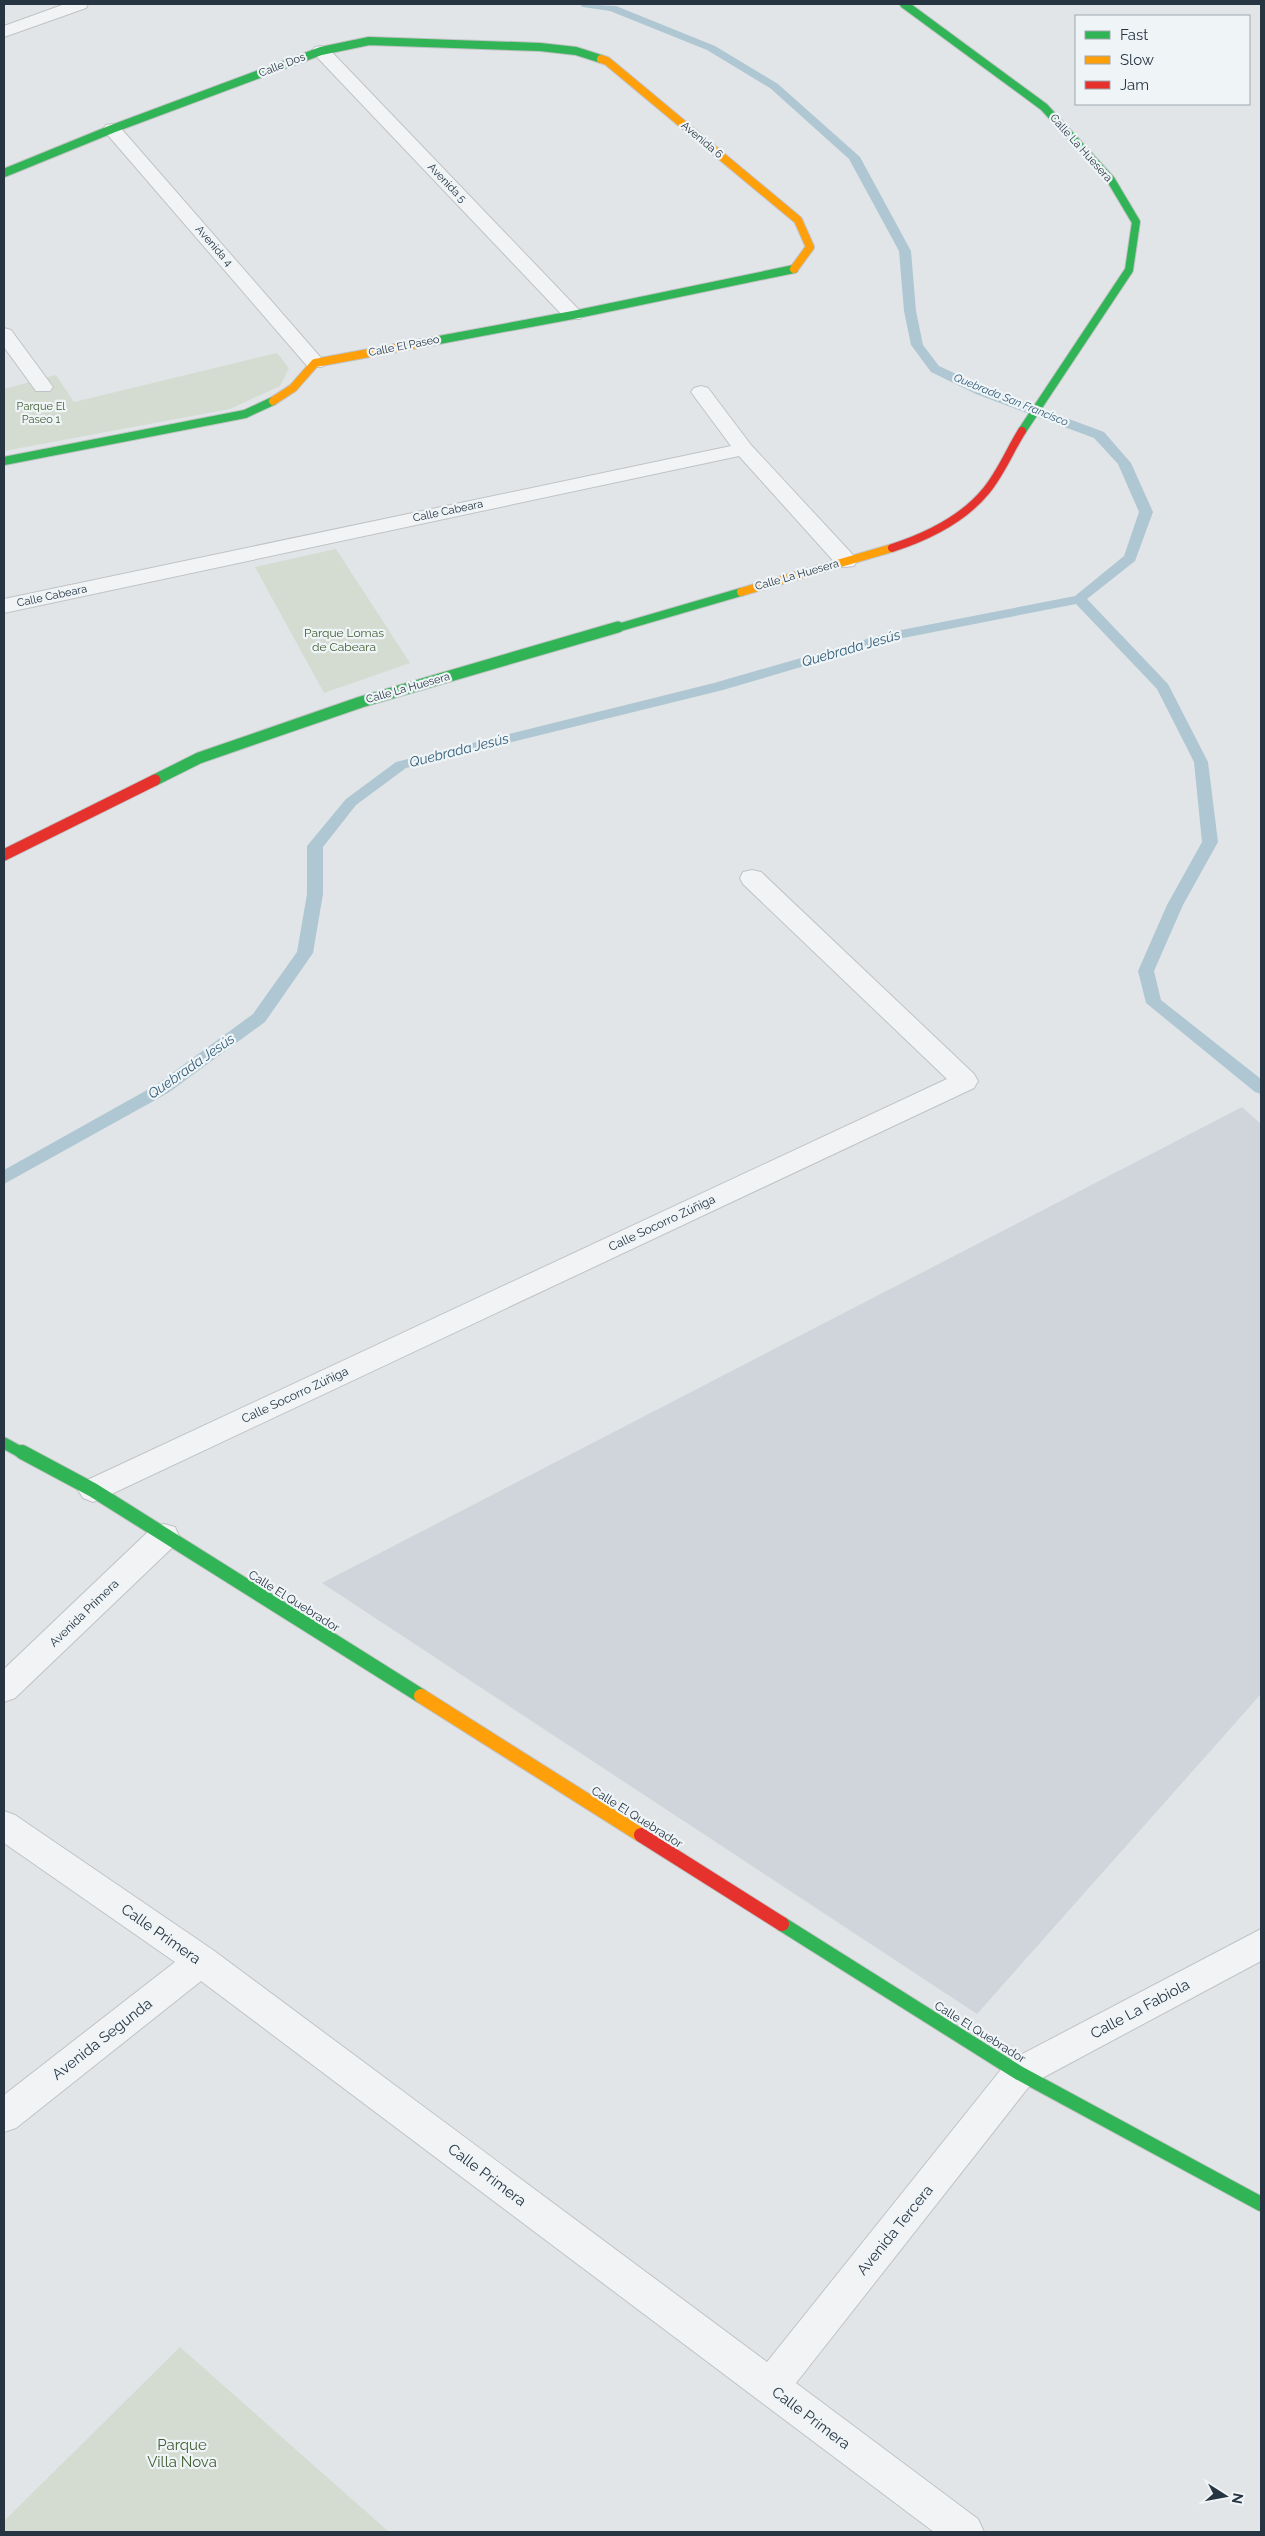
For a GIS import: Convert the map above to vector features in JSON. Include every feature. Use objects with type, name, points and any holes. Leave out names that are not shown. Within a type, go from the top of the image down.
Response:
[{"type":"street","points":[[4,32],[80,4]]},
{"type":"street","name":"Calle La Huesera","points":[[4,855],[199,758],[361,702],[907,544],[951,521],[986,491],[1051,386],[1129,270],[1136,222],[1111,180],[1044,107],[904,4]]},
{"type":"street","name":"Calle Dos","points":[[4,173],[112,129],[321,51],[369,41],[531,46],[576,51]]},
{"type":"street","name":"Avenida 5","points":[[321,51],[572,315]]},
{"type":"street","name":"Avenida 6","points":[[576,51],[607,61],[798,220],[810,247]]},
{"type":"street","name":"Avenida 4","points":[[112,129],[315,363]]},
{"type":"street","name":"Calle El Paseo","points":[[315,363],[572,315],[793,270],[810,247]]},
{"type":"street","points":[[4,334],[43,387]]},
{"type":"street","points":[[4,461],[245,414],[271,403],[291,391],[305,379],[315,363]]},
{"type":"street","points":[[701,392],[744,449],[846,561]]},
{"type":"street","name":"Calle Cabeara","points":[[4,606],[744,449]]},
{"type":"street","name":"Calle Socorro Zúñiga","points":[[93,1490],[965,1081],[752,878]]},
{"type":"street","name":"Calle El Quebrador","points":[[4,1443],[93,1490],[1020,2073],[1261,2204]]},
{"type":"street","name":"Avenida Primera","points":[[4,1689],[164,1536]]},
{"type":"street","name":"Calle Primera","points":[[4,1825],[201,1961],[964,2532]]},
{"type":"street","name":"Calle La Fabiola","points":[[1020,2073],[1261,1944]]},
{"type":"street","name":"Avenida Segunda","points":[[4,2116],[201,1961]]},
{"type":"street","name":"Avenida Tercera","points":[[770,2387],[1020,2073]]},
{"type":"shaded area","points":[[1242,1107],[1261,1124],[1261,1694],[977,2014],[322,1583]]},
{"type":"green space","name":"Parque El Paseo 1","points":[[277,353],[289,368],[280,386],[230,409],[4,451],[4,389],[56,375],[74,402]]},
{"type":"green space","name":"Parque Lomas de Cabeara","points":[[336,549],[410,663],[324,693],[255,567]]},
{"type":"green space","name":"Parque Villa Nova","points":[[180,2347],[389,2532],[4,2532],[4,2521]]},
{"type":"waterway","name":"Quebrada San Francisco","points":[[583,4],[612,8],[711,48],[774,86],[854,157],[905,251],[910,311],[917,345],[935,369],[981,391],[1099,435],[1124,463],[1146,512],[1130,558],[1079,599]]},
{"type":"waterway","name":"Quebrada Jesús","points":[[4,1178],[162,1089],[259,1018],[305,953],[315,894],[315,846],[351,802],[401,765],[718,687],[891,636],[1079,599]]},
{"type":"waterway","points":[[1079,599],[1163,687],[1201,762],[1210,842],[1175,905],[1146,971],[1154,1003],[1261,1088]]},
{"type":"traffic: fast","points":[[904,4],[1044,107],[1111,180],[1136,222],[1129,270],[1022,431]]},
{"type":"traffic: fast","points":[[4,173],[112,129],[321,51],[369,41],[540,47],[576,51],[601,59]]},
{"type":"traffic: fast","points":[[423,343],[573,315],[794,269]]},
{"type":"traffic: fast","points":[[4,461],[245,414],[273,401]]},
{"type":"traffic: fast","points":[[155,780],[199,758],[361,702],[741,592]]},
{"type":"traffic: fast","points":[[4,1443],[93,1490],[421,1696]]},
{"type":"traffic: fast","points":[[782,1924],[1019,2073],[1261,2204]]},
{"type":"traffic: slow","points":[[601,59],[607,61],[798,220],[810,247],[794,269]]},
{"type":"traffic: slow","points":[[273,401],[293,388],[315,363],[423,343]]},
{"type":"traffic: slow","points":[[741,592],[892,548]]},
{"type":"traffic: slow","points":[[421,1696],[641,1835]]},
{"type":"traffic: jam","points":[[892,548],[930,533],[967,510],[991,484],[1022,431]]},
{"type":"traffic: jam","points":[[4,855],[155,780]]},
{"type":"traffic: jam","points":[[641,1835],[782,1924]]}]
